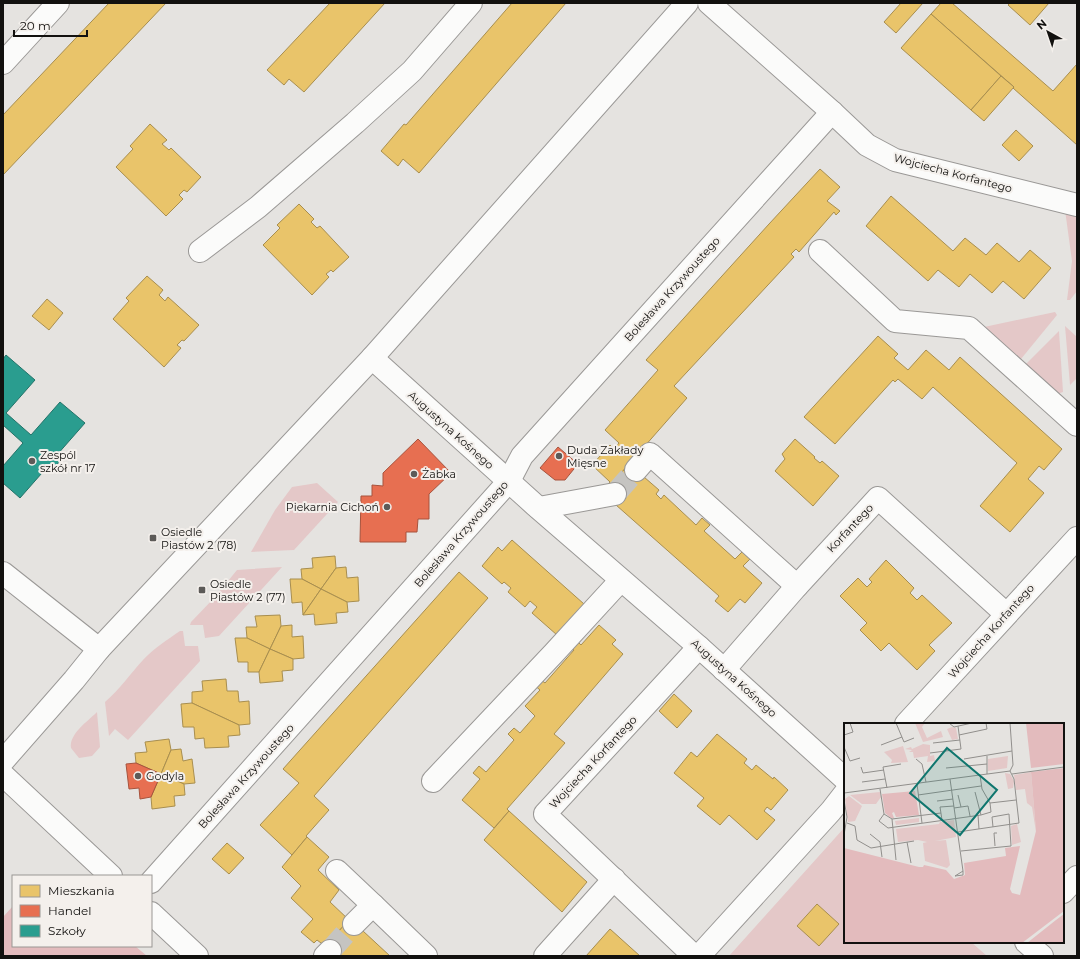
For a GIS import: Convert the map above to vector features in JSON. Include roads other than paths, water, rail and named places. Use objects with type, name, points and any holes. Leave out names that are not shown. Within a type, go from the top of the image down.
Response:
[{"type":"street","points":[[3,62],[58,3]]},
{"type":"street","points":[[200,251],[258,207],[361,118],[412,71],[472,3]]},
{"type":"street","points":[[3,761],[99,649],[372,358],[687,3]]},
{"type":"street","name":"Wojciecha Korfantego","points":[[709,3],[867,145],[895,160],[1077,205]]},
{"type":"street","name":"Bolesława Krzywoustego","points":[[152,881],[509,481],[522,456],[832,112]]},
{"type":"street","points":[[820,250],[895,321],[969,328],[1077,425]]},
{"type":"street","name":"Augustyna Kośnego","points":[[372,358],[539,508],[699,647],[844,777]]},
{"type":"street","points":[[636,470],[650,454],[797,586]]},
{"type":"street","points":[[539,508],[615,494]]},
{"type":"street","name":"Korfantego","points":[[724,670],[797,586],[878,498],[1006,614]]},
{"type":"street","name":"Wojciecha Korfantego","points":[[907,723],[1077,538]]},
{"type":"street","points":[[3,573],[99,649]]},
{"type":"street","points":[[432,781],[621,580]]},
{"type":"street","name":"Wojciecha Korfantego","points":[[694,956],[545,814],[699,647]]},
{"type":"street","points":[[3,774],[110,875]]},
{"type":"street","points":[[699,956],[831,812],[844,793]]},
{"type":"street","points":[[337,871],[426,956]]},
{"type":"street","points":[[1064,891],[1077,877]]},
{"type":"street","points":[[545,956],[614,879]]},
{"type":"street","points":[[354,924],[373,905]]},
{"type":"street","points":[[152,914],[197,956]]},
{"type":"street","points":[[1027,943],[1042,956]]},
{"type":"tunnel","points":[[615,494],[636,470]]},
{"type":"tunnel","points":[[330,951],[354,924]]},
{"type":"place","name":"Duda Zakłady Mięsne","points":[[559,456]]},
{"type":"place","name":"Zespól szkół nr 17","points":[[32,461]]},
{"type":"place","name":"Żabka","points":[[414,474]]},
{"type":"place","name":"Piekarnia Cichoń","points":[[387,507]]},
{"type":"place","name":"Osiedle Piastów 2 (78)","points":[[153,538]]},
{"type":"place","name":"Osiedle Piastów 2 (77)","points":[[202,590]]},
{"type":"place","name":"Godyla","points":[[138,776]]}]
